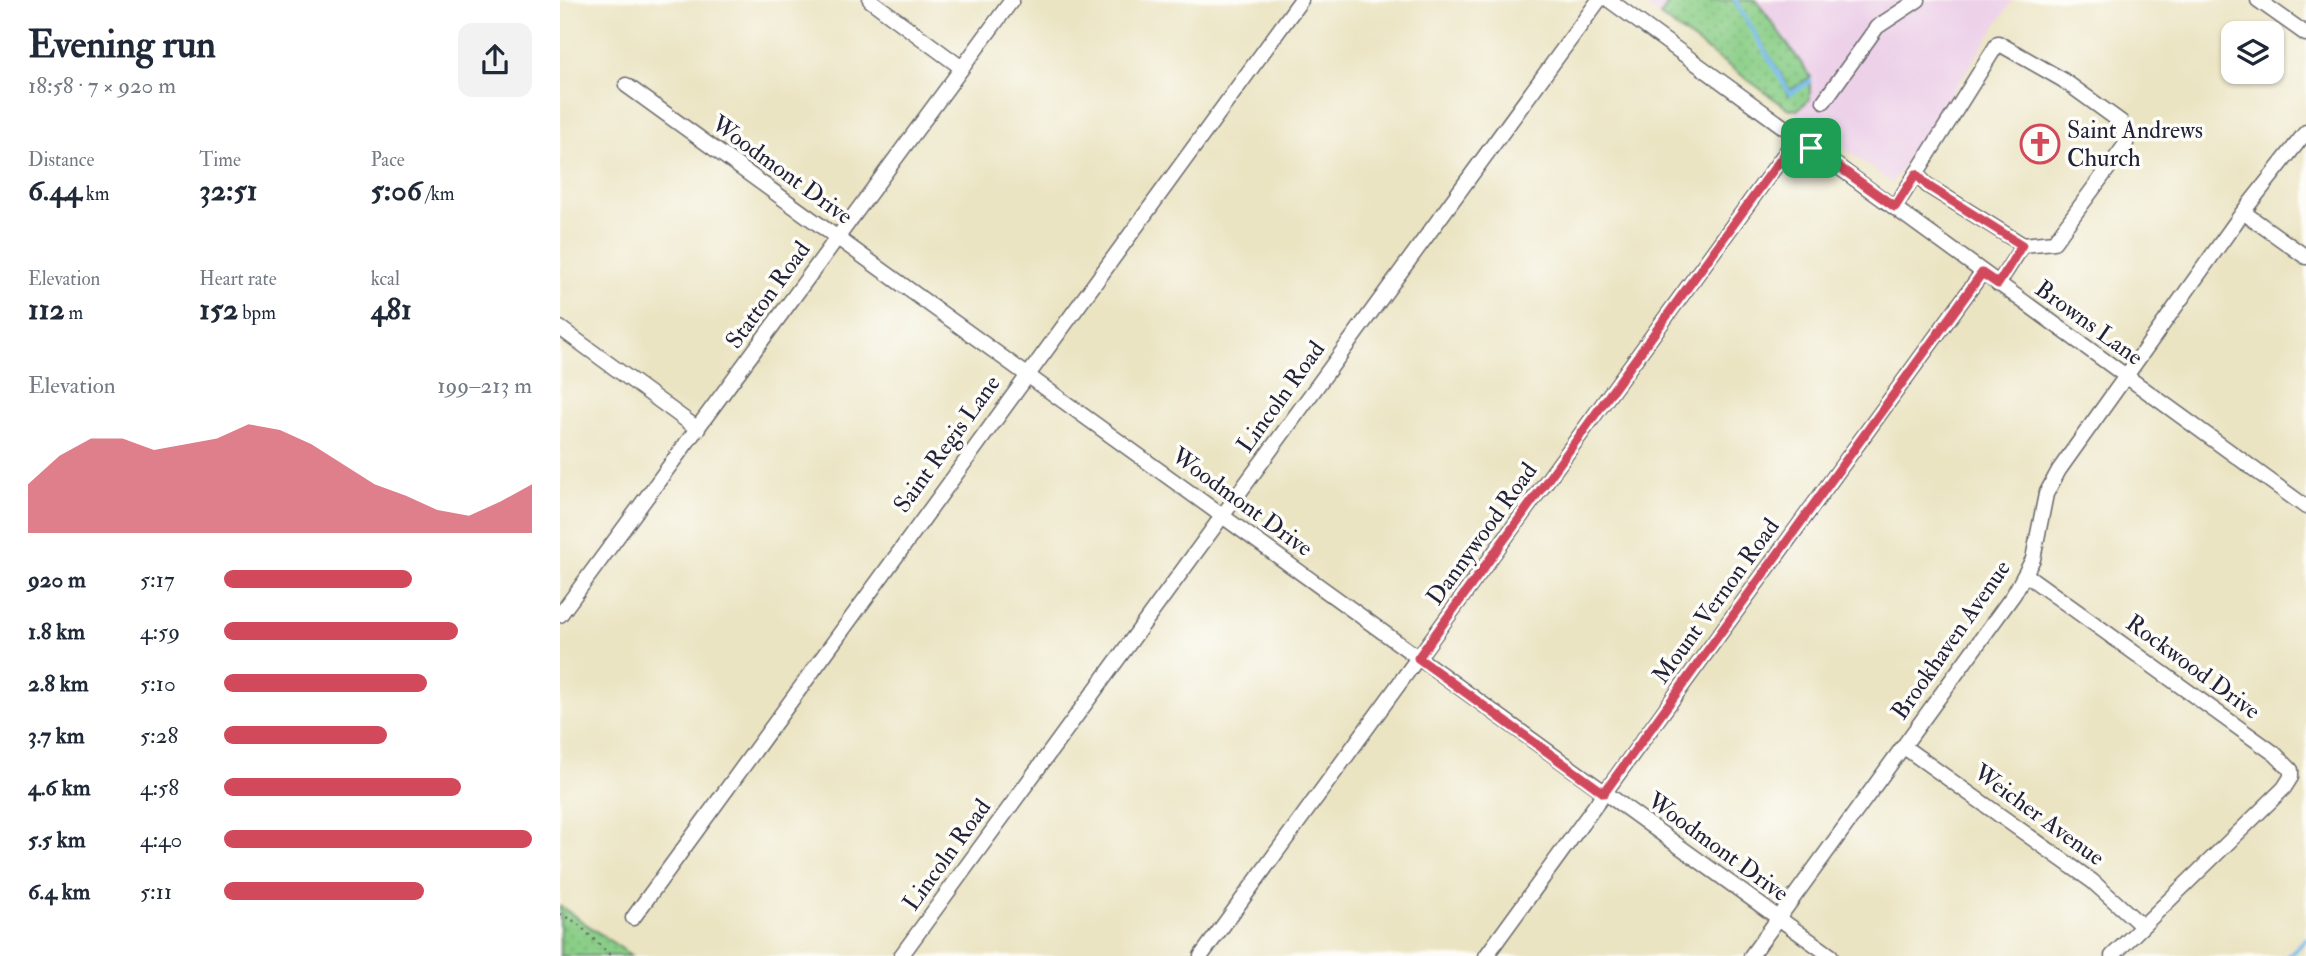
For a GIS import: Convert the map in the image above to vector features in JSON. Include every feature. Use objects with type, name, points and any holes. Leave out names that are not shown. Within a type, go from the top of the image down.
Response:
[{"type":"street","points":[[870,0],[962,68]]},
{"type":"street","name":"Statton Road","points":[[560,615],[1012,0]]},
{"type":"street","name":"Saint Regis Lane","points":[[633,918],[1301,0]]},
{"type":"street","name":"Lincoln Road","points":[[901,956],[1599,0]]},
{"type":"street","name":"Browns Lane","points":[[1609,0],[1895,207],[2124,378],[2306,507]]},
{"type":"street","points":[[1898,13],[1910,0]]},
{"type":"street","points":[[1824,101],[1870,36],[1918,0]]},
{"type":"street","points":[[2258,0],[2306,34]]},
{"type":"street","points":[[1895,207],[1998,43],[2063,80],[2121,122],[2126,144],[2054,242],[2022,245],[1928,186],[1916,174]]},
{"type":"street","name":"Woodmont Drive","points":[[626,85],[1830,956]]},
{"type":"street","name":"Brookhaven Avenue","points":[[1751,956],[2014,594],[2033,559],[2040,515],[2053,480],[2243,212],[2306,132]]},
{"type":"street","name":"Dannywood Road","points":[[1201,956],[1797,137]]},
{"type":"street","points":[[2243,212],[2306,257]]},
{"type":"street","points":[[1998,284],[2022,245]]},
{"type":"street","name":"Mount Vernon Road","points":[[1486,956],[1982,273]]},
{"type":"street","points":[[560,328],[698,429]]},
{"type":"street","name":"Rockwood Drive","points":[[2025,574],[2275,754],[2291,770],[2291,777],[2284,788],[2112,956]]},
{"type":"street","name":"Weicher Avenue","points":[[1904,747],[2092,881],[2142,926]]},
{"type":"path","points":[[560,914],[576,922],[611,956]]},
{"type":"shaded area","points":[[1638,0],[2013,0],[1892,183]]},
{"type":"green space","points":[[1671,0],[1733,0],[1782,80],[1788,96],[1810,82],[1810,99],[1797,110],[1787,108],[1660,16]]},
{"type":"green space","points":[[1736,0],[1756,0],[1811,77],[1790,90]]},
{"type":"green space","points":[[560,906],[632,956],[560,956]]},
{"type":"waterway","points":[[1735,0],[1790,94]]},
{"type":"waterway","points":[[1790,94],[1810,81]]},
{"type":"waterway","points":[[2289,956],[2306,939]]},
{"type":"place","name":"Saint Andrews Church","points":[[2040,144]]},
{"type":"route","points":[[1797,137],[1811,148],[1895,207],[1916,174],[1928,186],[2022,245],[1998,284],[1982,273],[1604,793],[1418,658],[1548,483],[1797,137]]}]
